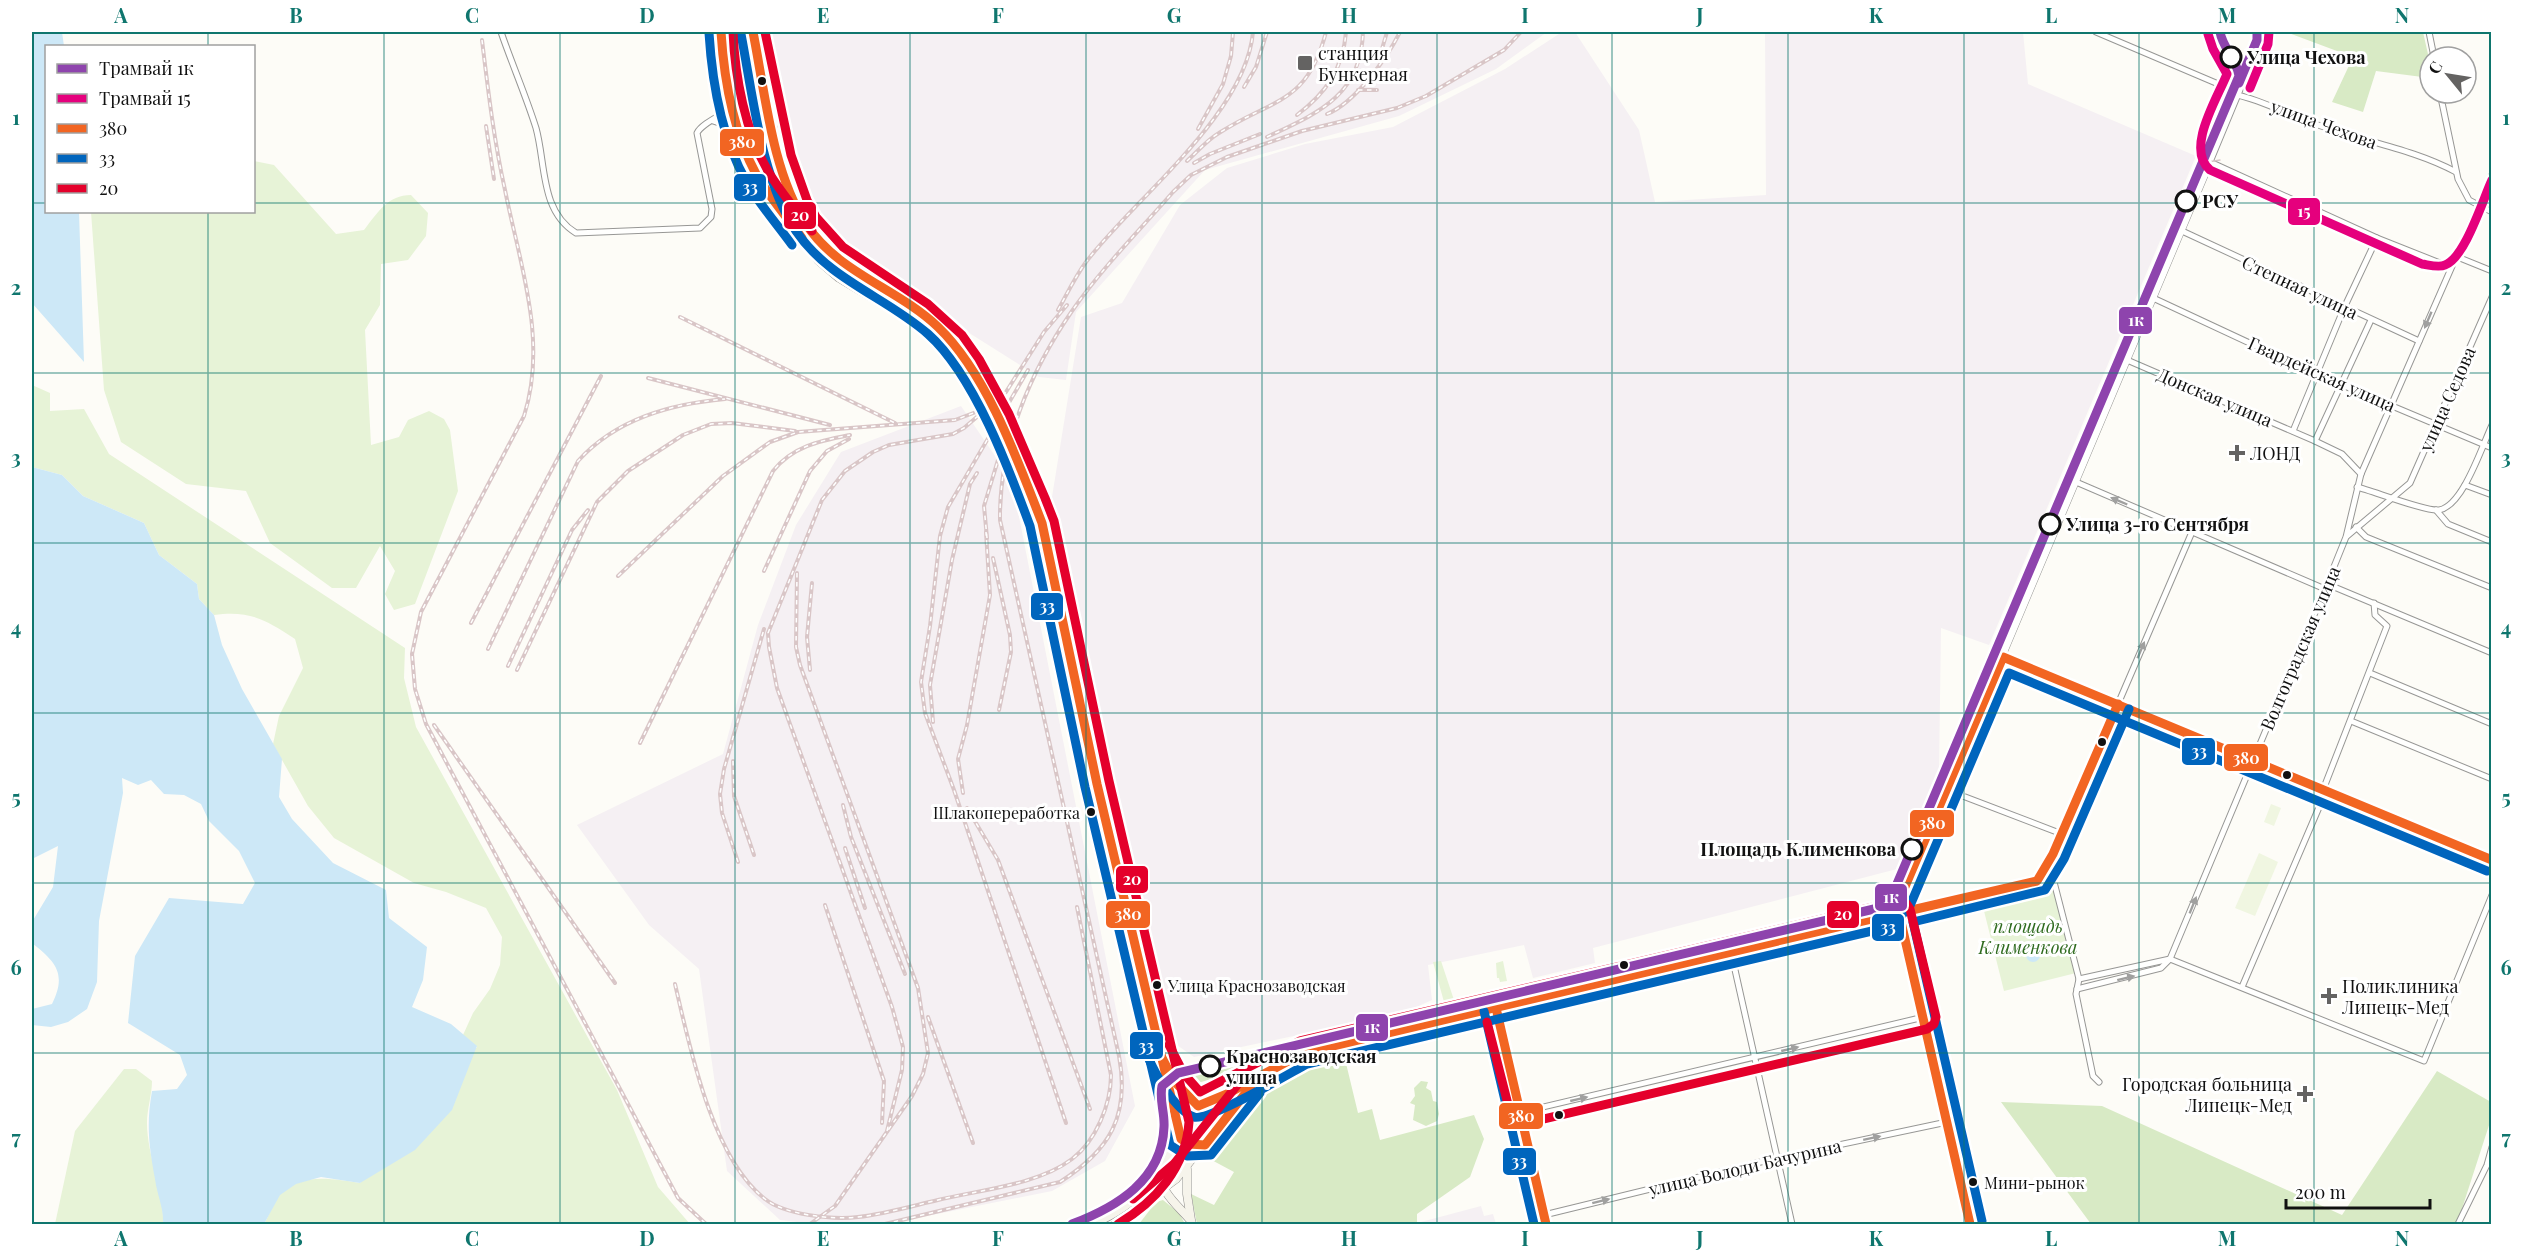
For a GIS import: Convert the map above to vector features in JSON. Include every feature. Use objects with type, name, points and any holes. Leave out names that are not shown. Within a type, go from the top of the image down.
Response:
[{"type":"main road","points":[[721,32],[721,44],[734,106],[752,167],[818,260],[839,278],[934,336],[978,384]]},
{"type":"main road","points":[[753,32],[773,127],[788,183],[804,222],[818,241],[838,261],[938,327],[952,342],[978,384],[1020,469],[1042,523],[1094,772],[1176,1128],[1187,1144],[1205,1145]]},
{"type":"main road","points":[[721,44],[744,38],[756,44]]},
{"type":"main road","points":[[742,135],[753,139],[764,136],[773,127]]},
{"type":"main road","points":[[1115,1224],[1164,1190],[1187,1168],[1215,1130],[1212,1118],[1180,1091],[1170,1077],[1158,1050]]},
{"type":"main road","points":[[1180,1091],[1201,1097],[1239,1086]]},
{"type":"main road","points":[[1176,1128],[1160,1177],[1164,1190],[1192,1223]]},
{"type":"main road","points":[[1093,1224],[1132,1203],[1164,1165]]},
{"type":"main road","points":[[1187,1168],[1186,1194],[1192,1223]]},
{"type":"street","points":[[501,32],[536,129],[551,204],[560,219],[576,233],[700,228],[711,217],[712,209],[697,133],[702,126],[734,106]]},
{"type":"street","name":"улица Чехова","points":[[2096,32],[2223,86],[2228,93],[2269,105],[2321,127],[2436,162],[2456,172]]},
{"type":"street","points":[[1884,916],[1898,903],[1947,790],[2264,32]]},
{"type":"street","points":[[2442,105],[2456,172],[2469,200],[2492,212]]},
{"type":"street","points":[[713,121],[742,135]]},
{"type":"street","points":[[2210,162],[2377,238],[2451,267]]},
{"type":"street","name":"Волгоградская улица","points":[[2170,958],[2346,537],[2361,474],[2492,175]]},
{"type":"street","name":"Степная улица","points":[[2182,231],[2419,341]]},
{"type":"street","points":[[2293,431],[2344,308],[2377,238]]},
{"type":"street","points":[[2455,256],[2492,271]]},
{"type":"street","name":"улица Седова","points":[[2356,527],[2395,498],[2410,483],[2492,297]]},
{"type":"street","name":"Гвардейская улица","points":[[2154,298],[2316,374],[2492,448]]},
{"type":"street","points":[[2315,441],[2371,320]]},
{"type":"street","name":"Донская улица","points":[[2127,360],[2342,454],[2361,474]]},
{"type":"street","points":[[2436,510],[2455,501],[2492,424]]},
{"type":"street","points":[[2076,482],[2192,532],[2374,603],[2492,653]]},
{"type":"street","points":[[2465,484],[2492,495]]},
{"type":"street","points":[[2357,487],[2436,510],[2448,524],[2492,542]]},
{"type":"street","points":[[2356,527],[2366,537],[2492,588]]},
{"type":"street","name":"Волгоградская улица","points":[[2346,537],[2356,527]]},
{"type":"street","points":[[2037,881],[2062,834],[2192,532]]},
{"type":"street","points":[[2242,987],[2324,791],[2387,626],[2375,615],[2374,603]]},
{"type":"street","points":[[2003,657],[2492,860]]},
{"type":"street","points":[[2370,673],[2492,724]]},
{"type":"street","points":[[2351,721],[2492,779]]},
{"type":"street","points":[[1947,790],[2062,834]]},
{"type":"street","points":[[2053,854],[2053,878],[2079,979],[2077,989],[2093,1076],[2099,1082]]},
{"type":"street","points":[[1176,1128],[1184,1115],[1198,1106],[1303,1053],[2053,878]]},
{"type":"street","points":[[2079,979],[2170,958],[2424,1061],[2492,895]]},
{"type":"street","points":[[1898,903],[1909,912]]},
{"type":"street","points":[[1899,913],[1970,1224]]},
{"type":"street","points":[[1731,952],[1792,1224]]},
{"type":"street","points":[[2077,989],[2147,973],[2161,968],[2170,958]]},
{"type":"street","points":[[2145,964],[2147,973]]},
{"type":"street","points":[[2103,974],[2105,983]]},
{"type":"street","points":[[1496,1008],[1522,1112],[1546,1224]]},
{"type":"street","points":[[1522,1112],[1924,1017]]},
{"type":"street","points":[[1215,1130],[1262,1074]]},
{"type":"street","name":"улица Володи Бачурина","points":[[1544,1215],[1777,1158],[1947,1122]]},
{"type":"street","points":[[2458,1224],[2487,1166],[2492,1147]]},
{"type":"shaded area","points":[[770,32],[1547,32],[1496,69],[1399,116],[1205,170],[1076,312],[1066,380],[1039,377],[855,261],[807,204]]},
{"type":"shaded area","points":[[1562,32],[1575,32],[1639,130],[1655,202],[1766,195],[1765,32],[2023,32],[2028,84],[2196,156],[1989,645],[1941,628],[1939,771],[1897,869],[1593,948],[1595,963],[1533,978],[1524,945],[1428,965],[1432,1000],[1403,1013],[1194,1057],[1174,1043],[1168,1032],[1088,678],[1090,671],[1052,497],[1081,317],[1122,303],[1180,205],[1227,168],[1305,144],[1393,127],[1505,69]]},
{"type":"shaded area","points":[[961,406],[1012,481],[1135,1106],[1105,1161],[1052,1191],[887,1224],[814,1224],[780,1220],[727,1171],[699,969],[649,925],[577,825],[723,754],[758,625],[796,525],[841,452]]},
{"type":"shaded area","points":[[1481,1206],[1484,1216],[1493,1214],[1496,1224],[1422,1224],[1421,1222]]},
{"type":"green space","points":[[2286,32],[2423,32],[2426,45],[2418,45],[2418,76],[2376,71],[2363,112],[2332,102],[2353,57]]},
{"type":"green space","points":[[255,161],[274,165],[336,234],[364,230],[390,201],[411,195],[428,213],[426,236],[408,260],[381,264],[380,305],[365,330],[371,445],[399,437],[408,420],[429,411],[444,419],[450,430],[458,491],[415,604],[394,610],[385,594],[395,571],[380,546],[356,588],[332,588],[270,543],[246,491],[186,484],[121,442],[104,390],[91,213],[255,213]]},
{"type":"green space","points":[[32,385],[50,393],[50,411],[84,409],[109,454],[405,648],[404,678],[416,727],[617,1090],[658,1187],[690,1224],[264,1224],[279,1195],[296,1183],[317,1179],[360,1183],[477,1047],[463,1035],[473,1013],[490,989],[500,965],[502,937],[486,908],[446,892],[414,883],[334,838],[308,806],[273,744],[279,716],[303,668],[295,639],[266,622],[248,615],[214,615],[199,599],[197,584],[159,555],[144,523],[83,496],[62,475],[32,467]]},
{"type":"green space","points":[[2271,804],[2281,808],[2274,826],[2264,822]]},
{"type":"green space","points":[[2259,853],[2278,862],[2255,916],[2235,908]]},
{"type":"green space","name":"площадь Клименкова","points":[[2052,880],[2076,973],[2004,991],[1981,899]]},
{"type":"green space","points":[[1441,961],[1454,1000],[1444,1002],[1433,962]]},
{"type":"green space","points":[[1503,961],[1507,981],[1500,982],[1497,978],[1496,963]]},
{"type":"green space","points":[[1344,1055],[1358,1113],[1372,1109],[1380,1140],[1474,1115],[1484,1139],[1470,1177],[1417,1214],[1417,1224],[1197,1224],[1191,1194],[1214,1205],[1234,1172],[1206,1157],[1258,1088],[1287,1069]]},
{"type":"green space","points":[[1252,1059],[1255,1066],[1191,1085],[1184,1076]]},
{"type":"green space","points":[[124,1069],[136,1069],[152,1081],[147,1118],[148,1136],[161,1200],[163,1224],[55,1224],[75,1131]]},
{"type":"green space","points":[[2437,1071],[2491,1102],[2492,1116],[2457,1224],[2091,1224],[2001,1102],[2102,1106],[2342,1215]]},
{"type":"green space","points":[[1421,1081],[1428,1082],[1426,1088],[1431,1091],[1433,1101],[1437,1102],[1439,1114],[1437,1121],[1426,1126],[1413,1120],[1415,1105],[1410,1103],[1415,1096],[1414,1088]]},
{"type":"green space","points":[[1196,1114],[1206,1118],[1210,1128],[1206,1138],[1196,1142],[1186,1138],[1182,1128],[1186,1118]]},
{"type":"green space","points":[[1163,1200],[1179,1213],[1185,1224],[1139,1224],[1156,1202]]},
{"type":"water","points":[[32,32],[62,32],[64,45],[45,45],[45,213],[79,213],[84,362],[32,303]]},
{"type":"water","points":[[32,467],[62,475],[83,496],[144,523],[159,555],[197,584],[199,599],[214,615],[222,645],[242,689],[282,759],[279,797],[292,819],[333,863],[386,890],[389,918],[427,947],[423,980],[412,1007],[451,1024],[477,1046],[452,1110],[415,1150],[360,1183],[321,1177],[296,1184],[280,1195],[264,1224],[163,1224],[150,1146],[149,1114],[152,1091],[177,1089],[187,1075],[180,1055],[128,1023],[135,956],[169,898],[243,904],[255,883],[239,851],[209,821],[201,804],[184,795],[164,794],[151,780],[138,785],[122,778],[123,793],[99,921],[97,982],[87,1009],[68,1022],[51,1027],[32,1025],[32,1009],[52,1004],[59,977],[53,963],[32,943],[32,922],[53,887],[58,846],[32,859]]},
{"type":"water","points":[[2030,948],[2036,948],[2040,955],[2036,962],[2030,962],[2026,958],[2026,952]]},
{"type":"tram line","name":"1к","points":[[1072,1224],[1120,1200],[1146,1176],[1161,1146],[1164,1127],[1162,1086],[1178,1073],[1874,909],[1891,898],[2239,76],[2236,64],[2220,32]]},
{"type":"tram line","points":[[2244,71],[2256,32]]},
{"type":"tram line","name":"1к","points":[[2239,83],[2257,40],[2257,32]]},
{"type":"tram line","name":"15","points":[[2250,88],[2268,44],[2269,32]]},
{"type":"tram line","name":"15","points":[[2208,34],[2213,49],[2227,74],[2205,124],[2202,137],[2203,161],[2210,170],[2422,264],[2437,266],[2445,265],[2460,251],[2473,227],[2492,180]]},
{"type":"tram line","points":[[2200,170],[2208,162],[2220,160]]},
{"type":"railway","points":[[1198,129],[1223,84],[1231,56],[1233,32]]},
{"type":"railway","points":[[1058,310],[1086,262],[1210,124],[1231,94],[1246,63],[1253,32]]},
{"type":"railway","points":[[1244,87],[1256,67],[1267,32]]},
{"type":"railway","points":[[1187,161],[1215,136],[1286,97],[1298,87],[1309,74],[1326,32]]},
{"type":"railway","points":[[1297,115],[1324,89],[1337,69],[1346,32]]},
{"type":"railway","points":[[1267,137],[1319,110],[1345,87],[1354,72],[1360,54],[1363,32]]},
{"type":"railway","points":[[1379,59],[1387,32]]},
{"type":"railway","points":[[1327,114],[1348,100],[1369,79],[1400,32]]},
{"type":"railway","points":[[885,1224],[1060,1182],[1077,1170],[1104,1144],[1118,1114],[1122,1077],[1119,1056],[1000,520],[1001,492],[1011,437],[1030,384],[1043,359],[1072,311],[1095,280],[1173,192],[1191,175],[1227,157],[1302,131],[1397,108],[1426,96],[1504,50],[1521,32]]},
{"type":"railway","points":[[482,40],[498,153],[529,303],[533,360],[531,388],[524,416],[421,612],[412,654],[415,689],[426,724],[678,1198],[706,1224]]},
{"type":"railway","points":[[1358,90],[1377,90]]},
{"type":"railway","points":[[486,126],[494,179]]},
{"type":"railway","points":[[1194,163],[1210,154],[1260,134]]},
{"type":"railway","points":[[887,1131],[902,1070],[903,1047],[892,1007],[777,688],[768,633],[822,500],[845,471],[873,452],[889,445],[953,434],[964,428],[1006,392],[1044,332],[1067,305]]},
{"type":"railway","points":[[680,317],[895,423]]},
{"type":"railway","points":[[1028,370],[948,507],[940,536],[921,682],[925,713],[954,790],[1066,1123]]},
{"type":"railway","points":[[471,623],[601,376]]},
{"type":"railway","points":[[648,378],[830,425]]},
{"type":"railway","points":[[488,649],[578,461],[609,434],[645,416],[684,405],[725,399]]},
{"type":"railway","points":[[618,576],[723,476],[770,442],[798,432],[955,420],[976,412]]},
{"type":"railway","points":[[987,538],[984,506],[1012,414]]},
{"type":"railway","points":[[517,670],[597,502],[628,471],[683,435],[711,424],[732,423],[795,431]]},
{"type":"railway","points":[[640,743],[773,471],[798,450],[818,442],[850,435]]},
{"type":"railway","points":[[764,571],[810,471],[827,451],[849,439]]},
{"type":"railway","points":[[933,722],[930,685],[952,560],[970,484],[977,473]]},
{"type":"railway","points":[[508,666],[572,530],[588,510]]},
{"type":"railway","points":[[963,793],[958,759],[967,725],[990,595],[986,532]]},
{"type":"railway","points":[[993,558],[1010,635],[1011,652],[999,710]]},
{"type":"railway","points":[[797,573],[796,647],[800,665],[918,988],[928,1053],[923,1074],[912,1096],[835,1206],[810,1224]]},
{"type":"railway","points":[[810,670],[807,637],[812,583]]},
{"type":"railway","points":[[738,862],[722,813],[720,794],[724,769],[764,629]]},
{"type":"railway","points":[[434,725],[615,983]]},
{"type":"railway","points":[[733,761],[734,796],[754,855]]},
{"type":"railway","points":[[843,805],[851,837],[905,974]]},
{"type":"railway","points":[[967,808],[998,860],[1090,1109]]},
{"type":"railway","points":[[845,848],[865,908]]},
{"type":"railway","points":[[825,905],[884,1081],[882,1123]]},
{"type":"railway","points":[[675,984],[706,1100],[717,1130],[747,1181],[765,1199],[797,1213],[836,1218],[878,1214],[1008,1186],[1042,1175],[1072,1159],[1095,1132],[1105,1110],[1111,1075],[1077,907]]},
{"type":"railway","points":[[928,1017],[973,1143]]},
{"type":"transit line","name":"380","points":[[721,32],[731,105],[748,158],[767,191],[802,238]]},
{"type":"transit line","name":"20","points":[[733,32],[739,85],[753,139],[773,179],[812,231]]},
{"type":"transit line","name":"380","points":[[753,32],[777,156],[794,203],[806,224],[834,255],[922,313],[956,346],[986,393],[1033,499],[1042,523],[1097,784],[1181,1139],[1189,1144],[1205,1145],[1251,1086]]},
{"type":"transit line","name":"20","points":[[765,32],[791,155],[807,200],[816,217],[843,247],[928,304],[962,335],[979,359],[1009,414],[1054,521],[1109,781],[1189,1122],[1182,1154],[1166,1182],[1144,1205],[1118,1224]]},
{"type":"transit line","name":"33","points":[[709,33],[720,109],[738,164],[762,206],[792,245]]},
{"type":"transit line","name":"33","points":[[741,34],[754,110],[766,162],[774,187],[796,231],[825,263],[912,321],[945,352],[975,398],[988,424],[1030,526],[1085,787],[1170,1145],[1187,1156],[1211,1155],[1260,1093]]},
{"type":"transit line","name":"380","points":[[1158,1050],[1174,1081],[1198,1106],[1227,1094],[1303,1053],[1884,916],[1898,903],[2003,657],[2492,860]]},
{"type":"transit line","name":"33","points":[[1147,1055],[1160,1081],[1179,1107],[1194,1117],[1202,1117],[1231,1105],[1307,1064],[1889,927],[1909,908],[2009,673],[2487,871]]},
{"type":"transit line","name":"380","points":[[1970,1224],[1899,913],[2037,881],[2053,854],[2118,704]]},
{"type":"transit line","name":"33","points":[[1982,1221],[1913,922],[2045,890],[2064,859],[2129,709]]},
{"type":"transit line","name":"20","points":[[1169,1045],[1184,1074],[1200,1092],[1300,1041],[1899,901],[1906,903],[1910,909],[1936,1017],[1934,1024],[1927,1029],[1522,1124],[1515,1122],[1511,1116],[1487,1022]]},
{"type":"transit line","name":"380","points":[[1496,1008],[1546,1224]]},
{"type":"transit line","name":"33","points":[[1484,1011],[1534,1224]]},
{"type":"transit line","name":"20","points":[[1133,1199],[1174,1164],[1242,1079]]},
{"type":"place","name":"Улица Чехова","points":[[2231,57]]},
{"type":"place","name":"станция Бункерная","points":[[1305,63]]},
{"type":"place","name":"РСУ","points":[[2186,201]]},
{"type":"place","name":"ЛОНД","points":[[2237,453]]},
{"type":"place","name":"Улица 3-го Сентября","points":[[2050,524]]},
{"type":"place","name":"Шлакопереработка","points":[[1091,812]]},
{"type":"place","name":"Площадь Клименкова","points":[[1912,849]]},
{"type":"place","name":"Улица Краснозаводская","points":[[1157,985]]},
{"type":"place","name":"Поликлиника Липецк-Мед","points":[[2329,996]]},
{"type":"place","name":"Краснозаводская улица","points":[[1210,1066]]},
{"type":"place","name":"Городская больница Липецк-Мед","points":[[2305,1094]]},
{"type":"place","name":"Мини-рынок","points":[[1973,1182]]}]
